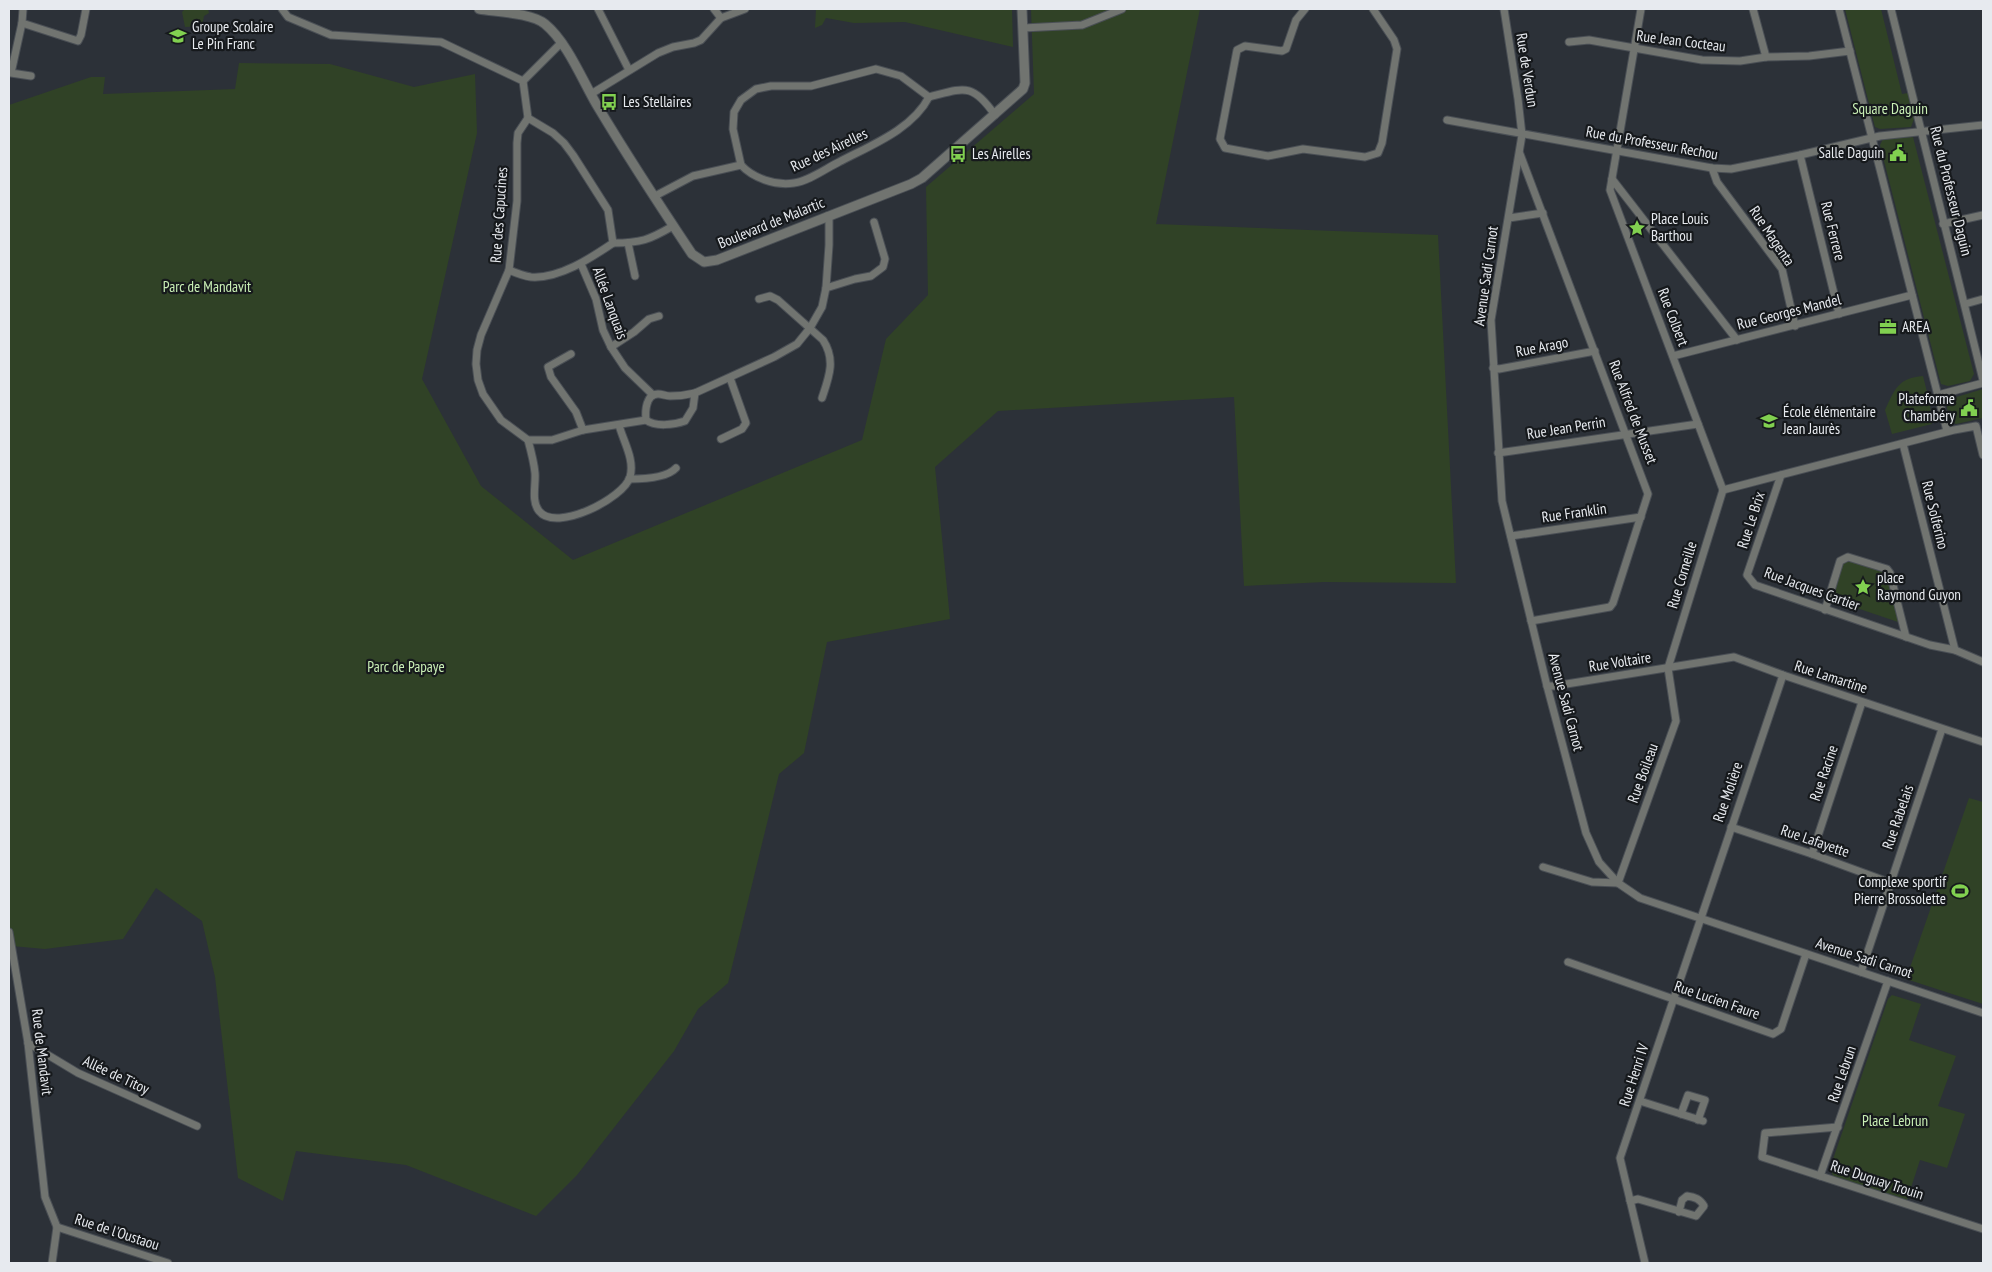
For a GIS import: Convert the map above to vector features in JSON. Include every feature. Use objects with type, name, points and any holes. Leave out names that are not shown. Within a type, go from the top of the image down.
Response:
[{"type":"street","points":[[23,9],[22,23],[11,74],[31,76]]},
{"type":"street","points":[[22,23],[78,41],[86,9]]},
{"type":"street","points":[[282,9],[288,17],[330,35],[441,42],[523,80]]},
{"type":"street","name":"Boulevard de Malartic","points":[[483,9],[535,18],[544,23],[561,43],[590,94],[673,226],[692,254],[704,262],[717,260],[922,178],[1023,89],[1025,83],[1022,9]]},
{"type":"street","points":[[598,9],[629,70]]},
{"type":"street","points":[[714,9],[721,18]]},
{"type":"street","points":[[590,94],[658,53],[701,40],[721,18],[735,10],[745,9]]},
{"type":"street","points":[[1022,28],[1082,25],[1122,9]]},
{"type":"street","points":[[1304,9],[1296,20],[1286,49],[1282,51],[1245,46],[1237,50],[1220,139],[1225,148],[1268,156],[1303,149],[1365,157],[1378,153],[1382,143],[1397,49],[1394,40],[1372,9]]},
{"type":"street","name":"Rue de Verdun","points":[[1504,9],[1522,135]]},
{"type":"street","name":"Rue Colbert","points":[[1641,9],[1610,190],[1723,490]]},
{"type":"street","points":[[1753,9],[1766,56]]},
{"type":"street","points":[[1839,9],[1947,431]]},
{"type":"street","name":"Rue du Professeur Daguin","points":[[1891,9],[1983,382]]},
{"type":"street","name":"Rue Jean Cocteau","points":[[1569,42],[1589,40],[1702,60],[1740,61],[1766,56],[1809,56],[1850,51]]},
{"type":"street","points":[[523,80],[561,43]]},
{"type":"street","points":[[655,196],[693,176],[740,165],[733,129],[734,112],[741,100],[756,89],[772,86],[811,86],[876,70],[902,76],[929,97],[957,89],[969,90],[982,99],[995,115]]},
{"type":"street","points":[[523,80],[528,118],[536,121],[553,133],[573,155],[608,210],[613,243]]},
{"type":"street","name":"Rue des Airelles","points":[[740,165],[747,172],[775,183],[800,182],[876,144],[897,131],[925,105],[929,97]]},
{"type":"street","name":"Rue des Capucines","points":[[528,118],[518,133],[516,143],[517,195],[509,270],[481,335],[476,364],[478,380],[489,405],[501,420],[528,440]]},
{"type":"street","name":"Rue du Professeur Rechou","points":[[1447,120],[1712,168],[1731,169],[1800,155],[1872,137],[1983,125]]},
{"type":"street","name":"Avenue Sadi Carnot","points":[[1522,135],[1491,320],[1502,502],[1547,686],[1586,833],[1599,862],[1618,883],[1640,898],[1983,1013]]},
{"type":"street","name":"Rue Alfred de Musset","points":[[1520,154],[1648,494],[1613,603],[1610,607],[1531,621]]},
{"type":"street","name":"Rue Ferrere","points":[[1800,155],[1839,314]]},
{"type":"street","name":"Rue Magenta","points":[[1712,168],[1717,182],[1782,269],[1795,326]]},
{"type":"street","points":[[1612,179],[1737,340]]},
{"type":"street","points":[[1508,218],[1543,214]]},
{"type":"street","points":[[1943,224],[1983,215]]},
{"type":"street","points":[[646,420],[645,412],[652,395],[679,396],[694,394],[774,357],[797,344],[810,328],[822,306],[826,288],[829,246],[829,220],[827,216]]},
{"type":"street","points":[[826,288],[871,276],[883,267],[885,259],[874,222]]},
{"type":"street","points":[[509,270],[534,277],[581,264],[613,243],[649,240],[673,226]]},
{"type":"street","points":[[628,243],[635,276]]},
{"type":"street","name":"Allée Lanquais","points":[[581,264],[596,299],[603,330],[611,347],[625,368],[652,395]]},
{"type":"street","name":"Rue Georges Mandel","points":[[1673,356],[1912,295]]},
{"type":"street","points":[[759,298],[770,296],[778,300],[823,340],[828,347],[831,370],[822,398]]},
{"type":"street","points":[[1965,304],[1983,299]]},
{"type":"street","points":[[611,347],[634,332],[649,319],[659,316]]},
{"type":"street","name":"Rue Arago","points":[[1493,368],[1499,369],[1595,351]]},
{"type":"street","points":[[571,354],[548,366],[554,382],[576,412],[582,430]]},
{"type":"street","points":[[721,438],[742,430],[746,423],[730,378]]},
{"type":"street","points":[[1938,395],[1983,382]]},
{"type":"street","points":[[619,425],[629,454],[629,478],[613,496],[579,514],[558,518],[544,515],[539,511],[535,498],[535,474],[528,440],[552,440],[582,430],[646,420],[652,424],[685,421],[693,408],[694,394]]},
{"type":"street","name":"Rue Jean Perrin","points":[[1498,453],[1698,424]]},
{"type":"street","points":[[1723,490],[1947,431],[1976,426],[1983,455]]},
{"type":"street","name":"Rue Solferino","points":[[1903,444],[1954,650]]},
{"type":"street","points":[[629,478],[637,479],[666,474],[676,468]]},
{"type":"street","name":"Rue Le Brix","points":[[1748,575],[1781,475]]},
{"type":"street","name":"Rue Corneille","points":[[1668,668],[1723,490]]},
{"type":"street","name":"Rue Franklin","points":[[1511,536],[1641,517]]},
{"type":"street","points":[[1825,610],[1840,561],[1843,558],[1848,557],[1887,569],[1890,573],[1906,637]]},
{"type":"street","name":"Rue Jacques Cartier","points":[[1748,575],[1756,585],[1930,645],[1954,650],[1983,662]]},
{"type":"street","name":"Rue Lamartine","points":[[1668,668],[1734,657],[1783,676],[1983,742]]},
{"type":"street","name":"Rue Voltaire","points":[[1547,686],[1668,668]]},
{"type":"street","name":"Rue Boileau","points":[[1618,883],[1676,721],[1668,668]]},
{"type":"street","name":"Rue Molière","points":[[1673,1000],[1783,676]]},
{"type":"street","name":"Rue Racine","points":[[1812,854],[1862,702]]},
{"type":"street","name":"Rue Rabelais","points":[[1861,972],[1942,729]]},
{"type":"street","name":"Rue Lafayette","points":[[1731,828],[1812,854],[1890,883]]},
{"type":"street","points":[[1543,867],[1592,882],[1618,883]]},
{"type":"street","name":"Rue de Mandavit","points":[[9,932],[28,1043],[45,1197],[57,1227],[52,1263]]},
{"type":"street","name":"Rue Lucien Faure","points":[[1568,962],[1673,1000],[1768,1032],[1777,1033],[1781,1029],[1806,954]]},
{"type":"street","name":"Rue Lebrun","points":[[1820,1176],[1888,981]]},
{"type":"street","name":"Rue Henri IV","points":[[1630,1201],[1620,1158],[1673,1000]]},
{"type":"street","name":"Allée de Titoy","points":[[28,1043],[78,1073],[197,1126]]},
{"type":"street","points":[[1640,1101],[1700,1121],[1704,1100],[1688,1095],[1681,1114]]},
{"type":"street","name":"Rue Duguay Trouin","points":[[1838,1127],[1765,1133],[1762,1157],[1983,1229]]},
{"type":"street","points":[[1645,1263],[1630,1201],[1638,1199],[1679,1212]]},
{"type":"street","name":"Rue de l'Oustaou","points":[[57,1227],[168,1263]]},
{"type":"green space","points":[[185,9],[208,9],[209,13],[204,16],[202,26],[185,27],[182,12]]},
{"type":"green space","points":[[816,9],[1012,9],[1013,47],[905,22],[854,23],[826,18],[822,25],[815,28]]},
{"type":"green space","points":[[1031,9],[1200,9],[1156,224],[1438,235],[1456,583],[1324,582],[1244,586],[1234,397],[998,411],[935,467],[950,619],[827,642],[804,753],[779,774],[728,983],[698,1009],[674,1051],[577,1175],[536,1216],[406,1165],[296,1151],[283,1201],[238,1178],[215,977],[202,921],[156,888],[123,939],[45,949],[12,946],[9,932],[9,105],[91,77],[105,77],[103,94],[235,89],[239,63],[330,64],[414,87],[475,74],[477,133],[422,379],[481,486],[573,560],[862,440],[886,339],[928,295],[926,187],[1034,94]]},
{"type":"green space","name":"Square Daguin","points":[[1845,9],[1881,9],[1902,94],[1908,93],[1914,119],[1911,127],[1880,129],[1875,127]]},
{"type":"green space","points":[[1913,137],[1974,374],[1970,381],[1948,386],[1941,384],[1880,145],[1883,139]]},
{"type":"green space","points":[[1923,376],[1930,404],[1932,424],[1892,434],[1885,410],[1892,396],[1903,382]]},
{"type":"green space","points":[[1983,389],[1983,418],[1956,424],[1951,422],[1946,404],[1950,399]]},
{"type":"green space","name":"place Raymond Guyon","points":[[1847,559],[1887,572],[1901,623],[1830,599],[1843,561]]},
{"type":"green space","name":"Complexe sportif Pierre Brossolette","points":[[1969,798],[1983,802],[1983,1004],[1906,979]]},
{"type":"green space","name":"Place Lebrun","points":[[1892,995],[1921,1004],[1909,1040],[1956,1056],[1938,1106],[1965,1114],[1947,1168],[1920,1160],[1907,1200],[1833,1176],[1830,1168],[1888,999]]},
{"type":"place","name":"Groupe Scolaire Le Pin Franc","points":[[178,36]]},
{"type":"place","name":"Les Stellaires","points":[[609,102]]},
{"type":"place","name":"Salle Daguin","points":[[1898,153]]},
{"type":"place","name":"Les Airelles","points":[[958,154]]},
{"type":"place","name":"Place Louis Barthou","points":[[1637,228]]},
{"type":"place","name":"AREA","points":[[1888,327]]},
{"type":"place","name":"Plateforme Chambéry","points":[[1969,408]]},
{"type":"place","name":"École élémentaire Jean Jaurès","points":[[1769,421]]},
{"type":"place","name":"place Raymond Guyon","points":[[1863,587]]},
{"type":"place","name":"Complexe sportif Pierre Brossolette","points":[[1960,891]]},
{"type":"park label","name":"Parc de Mandavit","points":[[207,287]]},
{"type":"park label","name":"Parc de Papaye","points":[[406,667]]}]
